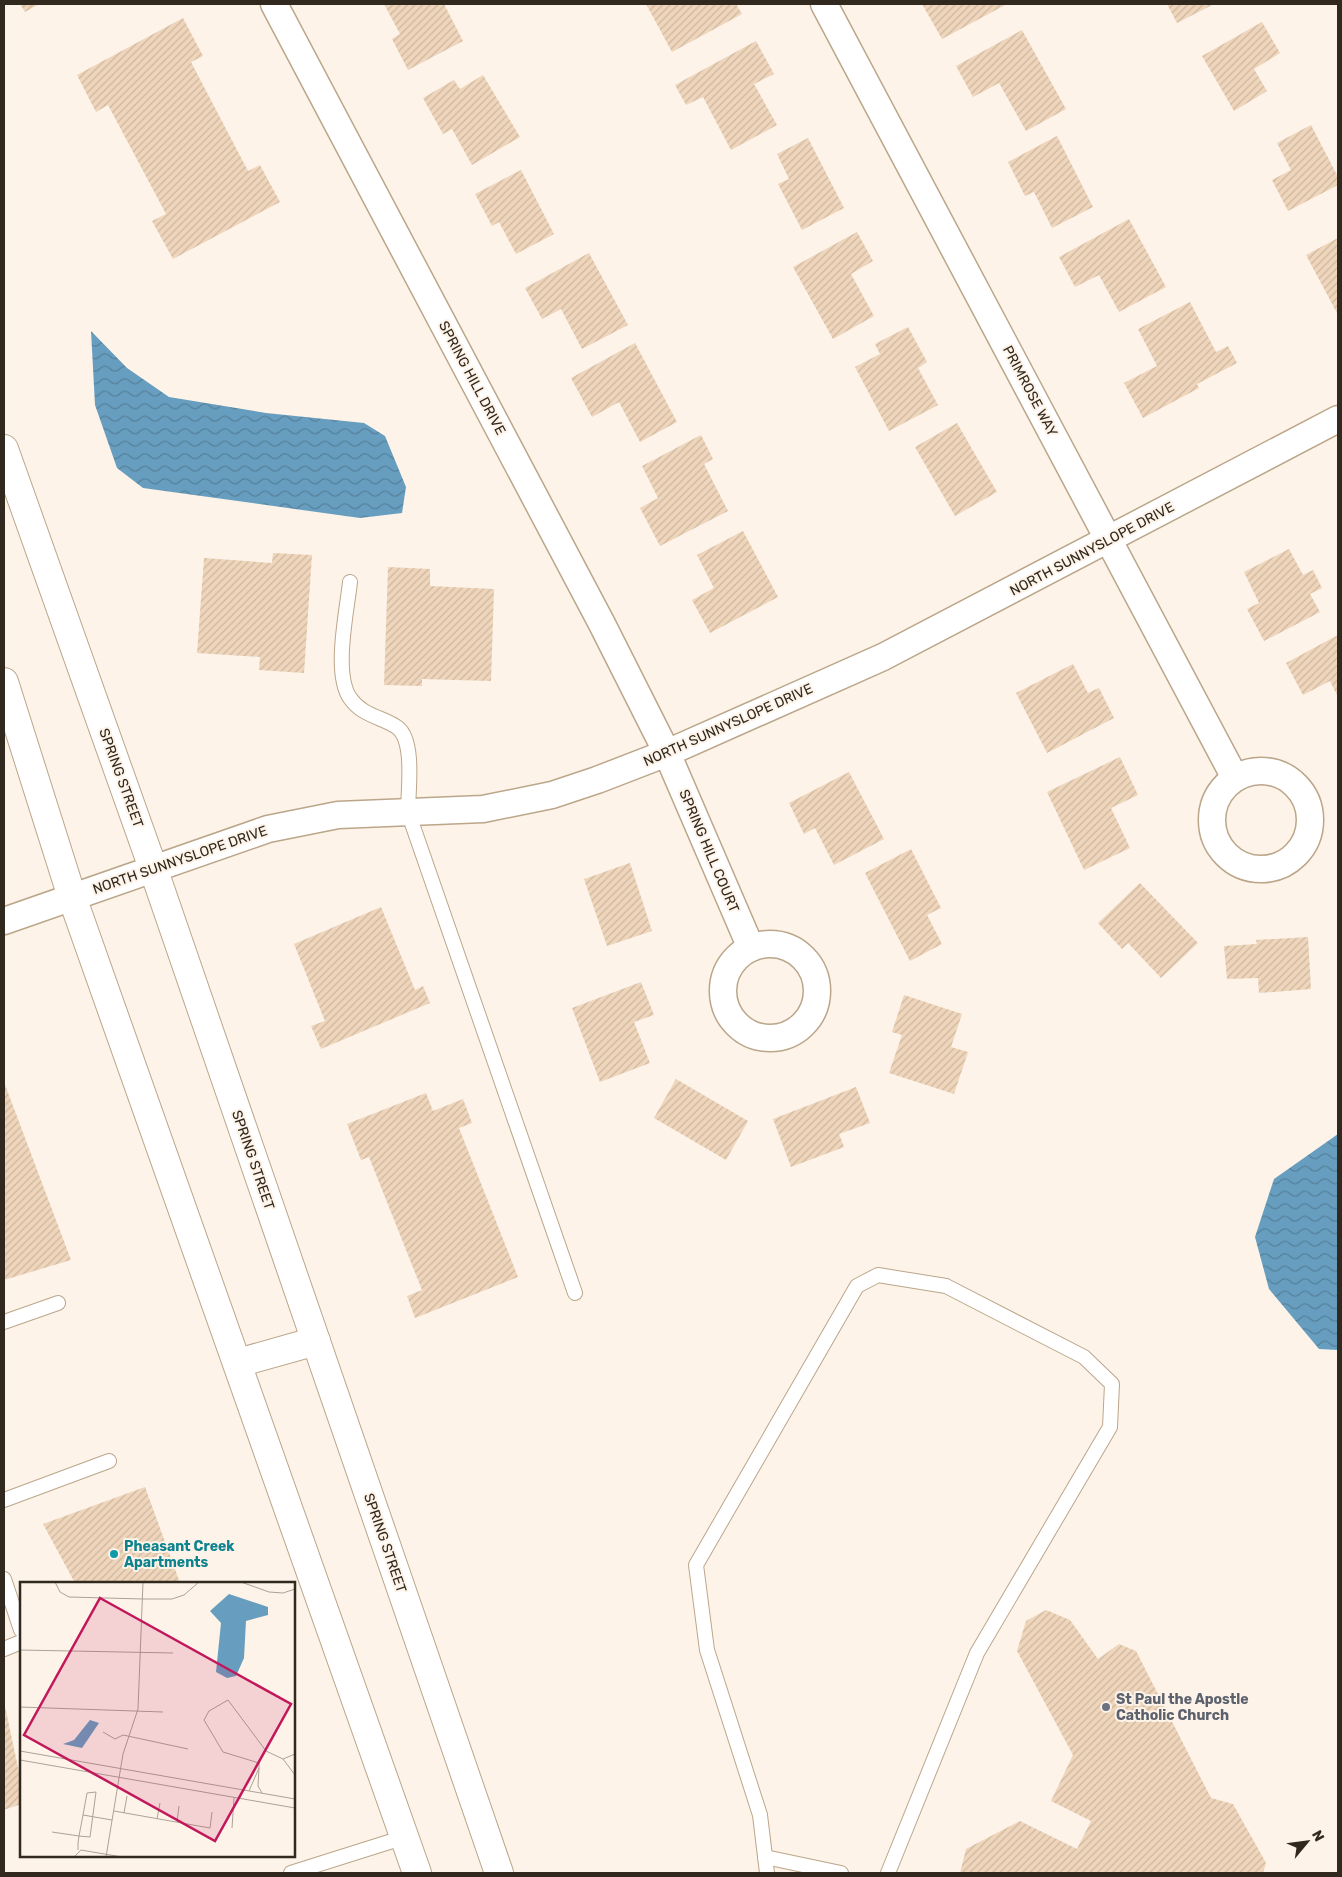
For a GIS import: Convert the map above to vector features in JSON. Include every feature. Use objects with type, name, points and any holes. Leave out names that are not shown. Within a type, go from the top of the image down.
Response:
[{"type":"main road","name":"SPRING STREET","points":[[4,449],[153,868],[499,1873]]},
{"type":"main road","points":[[4,682],[72,897],[418,1873]]},
{"type":"main road","points":[[238,1364],[316,1341]]},
{"type":"street","name":"SPRING HILL DRIVE","points":[[274,4],[602,624],[666,753]]},
{"type":"street","name":"PRIMROSE WAY","points":[[824,4],[1235,778]]},
{"type":"street","name":"NORTH SUNNYSLOPE DRIVE","points":[[4,921],[268,829],[338,815],[483,809],[552,795],[666,753],[883,657],[1109,540],[1338,418]]},
{"type":"street","name":"SPRING HILL COURT","points":[[666,753],[751,948]]},
{"type":"lane","points":[[350,582],[340,667],[350,698],[371,717],[398,728],[408,742],[408,812],[575,1293]]},
{"type":"lane","points":[[767,1873],[760,1814],[706,1650],[696,1565],[857,1286],[878,1275],[946,1286],[1084,1357],[1112,1384],[1110,1427],[977,1653],[888,1873]]},
{"type":"lane","points":[[4,1322],[58,1303]]},
{"type":"lane","points":[[4,1500],[109,1461]]},
{"type":"lane","points":[[4,1578],[20,1627]]},
{"type":"lane","points":[[4,1649],[20,1642]]},
{"type":"lane","points":[[291,1873],[405,1837]]},
{"type":"lane","points":[[765,1858],[841,1873]]},
{"type":"water","points":[[91,331],[127,368],[169,397],[266,413],[364,423],[385,436],[406,487],[402,513],[360,518],[143,488],[117,468],[95,405]]},
{"type":"water","points":[[1338,1134],[1338,1350],[1319,1349],[1269,1289],[1255,1237],[1274,1179]]},
{"type":"building","points":[[20,4],[39,4],[25,12]]},
{"type":"building","points":[[384,4],[444,4],[463,41],[408,70],[392,39],[400,34]]},
{"type":"building","points":[[646,4],[736,4],[742,14],[672,52]]},
{"type":"building","points":[[922,4],[1007,4],[942,39]]},
{"type":"building","points":[[1167,4],[1214,4],[1177,23]]},
{"type":"building","points":[[183,18],[203,56],[191,62],[248,171],[260,165],[280,202],[173,259],[152,221],[166,214],[108,105],[96,112],[77,75]]},
{"type":"building","points":[[1262,22],[1280,53],[1254,69],[1267,91],[1234,111],[1202,56]]},
{"type":"building","points":[[1022,30],[1066,109],[1026,131],[999,83],[973,97],[956,66]]},
{"type":"building","points":[[756,41],[774,74],[754,84],[777,125],[731,150],[703,97],[686,105],[675,85]]},
{"type":"building","points":[[483,75],[520,137],[472,165],[452,129],[443,134],[423,98],[454,80],[460,89]]},
{"type":"building","points":[[1311,125],[1338,177],[1338,185],[1288,211],[1272,180],[1291,170],[1277,143]]},
{"type":"building","points":[[1057,136],[1093,207],[1052,228],[1034,192],[1025,196],[1008,162]]},
{"type":"building","points":[[808,138],[844,208],[802,230],[778,184],[789,179],[777,154]]},
{"type":"building","points":[[521,170],[554,234],[516,254],[499,222],[492,226],[475,194]]},
{"type":"building","points":[[1129,219],[1166,287],[1119,312],[1099,275],[1075,287],[1059,257]]},
{"type":"building","points":[[857,232],[873,261],[851,274],[874,316],[833,339],[793,267]]},
{"type":"building","points":[[1338,238],[1338,312],[1337,313],[1306,255]]},
{"type":"building","points":[[589,253],[628,325],[582,349],[561,309],[542,319],[525,288]]},
{"type":"building","points":[[1190,302],[1216,352],[1228,346],[1237,363],[1197,384],[1199,388],[1143,418],[1124,383],[1157,366],[1138,329]]},
{"type":"building","points":[[908,327],[927,362],[918,368],[938,405],[889,431],[855,367],[880,354],[875,344]]},
{"type":"building","points":[[635,343],[677,422],[640,442],[619,402],[592,417],[571,378]]},
{"type":"building","points":[[957,423],[997,492],[955,516],[915,447]]},
{"type":"building","points":[[701,435],[713,459],[704,464],[728,511],[660,546],[640,508],[658,498],[642,466]]},
{"type":"building","points":[[743,531],[778,597],[710,633],[692,600],[714,588],[697,555]]},
{"type":"building","points":[[1289,549],[1303,575],[1313,570],[1322,588],[1310,594],[1320,612],[1264,641],[1247,609],[1259,603],[1244,572]]},
{"type":"building","points":[[273,553],[312,555],[304,673],[259,670],[260,657],[197,653],[204,558],[272,563]]},
{"type":"building","points":[[388,567],[430,569],[430,586],[494,589],[491,681],[422,679],[422,686],[384,685]]},
{"type":"building","points":[[1338,635],[1338,697],[1330,681],[1303,695],[1286,663]]},
{"type":"building","points":[[1073,664],[1088,693],[1099,688],[1114,718],[1047,753],[1016,693]]},
{"type":"building","points":[[1120,757],[1138,795],[1111,808],[1130,848],[1084,870],[1047,792]]},
{"type":"building","points":[[849,772],[884,839],[834,865],[815,828],[804,834],[789,803]]},
{"type":"building","points":[[911,849],[941,908],[927,915],[942,944],[910,961],[865,873]]},
{"type":"building","points":[[630,863],[652,931],[607,946],[584,879]]},
{"type":"building","points":[[1140,883],[1198,943],[1161,978],[1128,943],[1122,949],[1098,923]]},
{"type":"building","points":[[381,907],[415,990],[423,986],[430,1003],[321,1049],[311,1026],[325,1021],[294,944]]},
{"type":"building","points":[[1308,937],[1311,989],[1259,993],[1258,978],[1227,979],[1224,946],[1257,944],[1256,940]]},
{"type":"building","points":[[641,982],[654,1015],[634,1022],[650,1063],[600,1082],[572,1008]]},
{"type":"building","points":[[904,995],[962,1014],[951,1047],[968,1052],[954,1094],[889,1073],[902,1035],[892,1032]]},
{"type":"building","points":[[676,1079],[748,1121],[726,1160],[654,1118]]},
{"type":"building","points":[[4,1082],[71,1260],[4,1280]]},
{"type":"building","points":[[856,1087],[870,1123],[839,1134],[844,1147],[791,1167],[773,1119]]},
{"type":"building","points":[[426,1093],[433,1111],[463,1099],[472,1123],[459,1128],[518,1277],[415,1318],[407,1296],[422,1290],[369,1157],[361,1160],[347,1124]]},
{"type":"building","name":"Pheasant Creek Apartments","points":[[145,1487],[180,1582],[74,1582],[43,1524]]},
{"type":"building","name":"St Paul the Apostle Catholic Church","points":[[1046,1610],[1070,1620],[1098,1659],[1119,1644],[1136,1651],[1211,1798],[1233,1804],[1266,1863],[1263,1873],[960,1873],[966,1849],[1020,1821],[1077,1849],[1091,1821],[1051,1801],[1073,1755],[1017,1651],[1026,1621]]},
{"type":"building","points":[[5,1706],[20,1777],[20,1804],[4,1810]]},
{"type":"place","name":"Pheasant Creek Apartments","points":[[114,1554]]},
{"type":"place","name":"St Paul the Apostle Catholic Church","points":[[1106,1707]]}]
